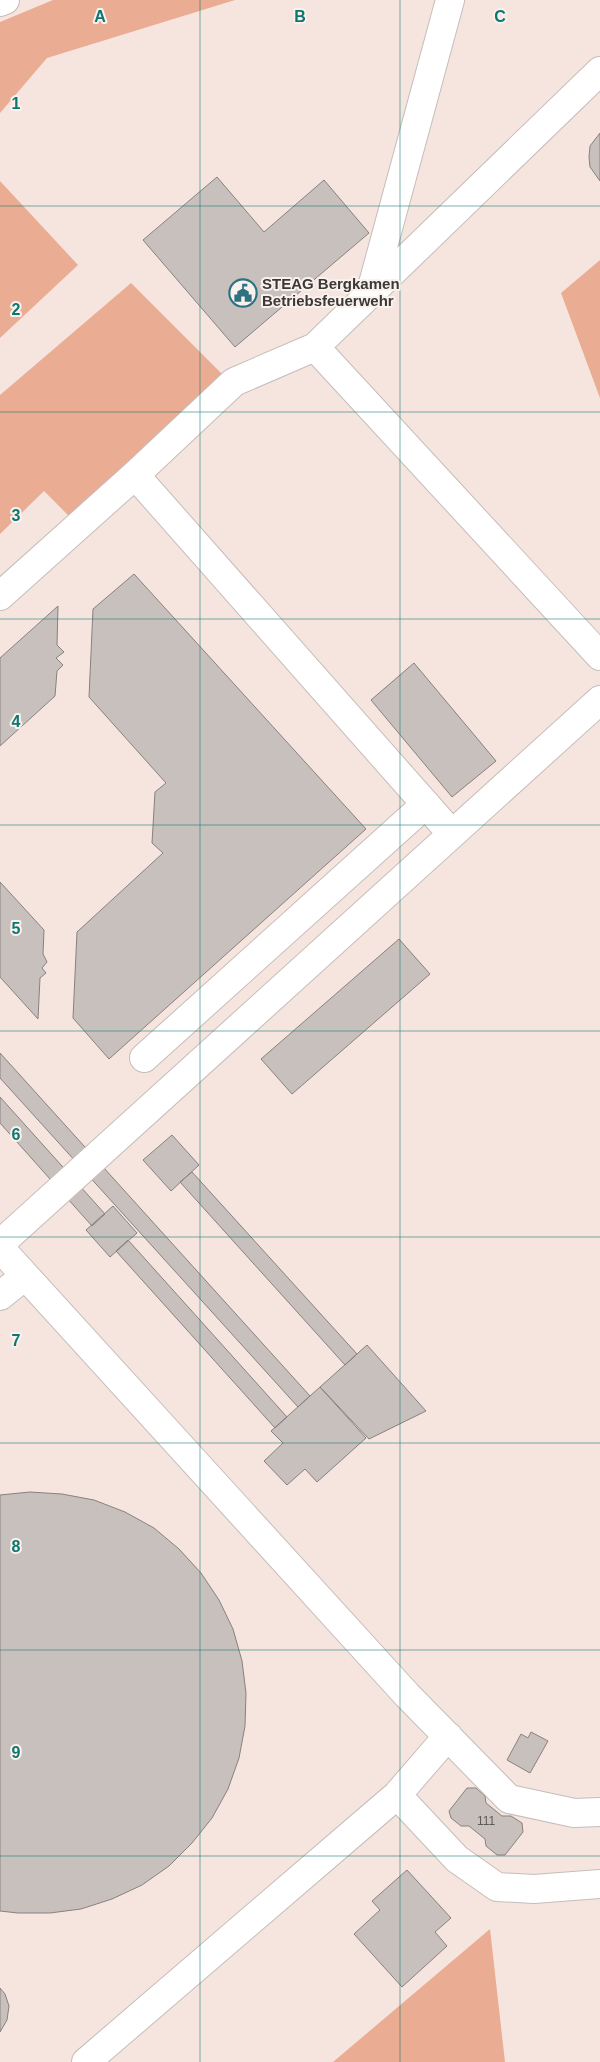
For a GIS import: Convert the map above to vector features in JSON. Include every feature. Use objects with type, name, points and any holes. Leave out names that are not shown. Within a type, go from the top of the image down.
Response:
[{"type":"lane","points":[[0,2],[5,0]]},
{"type":"lane","points":[[371,292],[450,0]]},
{"type":"lane","points":[[0,596],[135,475],[234,382],[315,347],[600,71]]},
{"type":"lane","points":[[315,347],[600,656]]},
{"type":"lane","points":[[135,475],[452,834]]},
{"type":"lane","points":[[0,1244],[600,700]]},
{"type":"lane","points":[[144,1058],[426,804]]},
{"type":"lane","points":[[0,1248],[407,1695],[509,1798],[574,1813],[600,1812]]},
{"type":"lane","points":[[0,1296],[25,1276]]},
{"type":"lane","points":[[86,2062],[397,1795],[448,1736]]},
{"type":"lane","points":[[397,1795],[457,1859],[496,1886],[534,1890],[600,1884]]},
{"type":"shaded area","points":[[0,0],[600,0],[600,2062],[0,2062]]},
{"type":"shaded area","points":[[53,0],[235,0],[47,58],[0,113],[0,22]]},
{"type":"shaded area","points":[[0,181],[78,265],[0,338]]},
{"type":"shaded area","points":[[600,260],[600,398],[561,293]]},
{"type":"shaded area","points":[[131,283],[225,377],[70,517],[44,491],[0,534],[0,395]]},
{"type":"shaded area","points":[[490,1929],[505,2062],[333,2062]]},
{"type":"building","points":[[600,133],[600,181],[590,167],[589,157],[590,146]]},
{"type":"building","name":"STEAG Bergkamen Betriebsfeuerwehr","points":[[217,177],[264,232],[324,180],[369,233],[235,347],[143,240]]},
{"type":"building","points":[[134,574],[366,829],[109,1059],[73,1018],[77,932],[163,853],[152,843],[155,792],[166,783],[89,697],[93,609]]},
{"type":"building","points":[[58,606],[57,645],[64,652],[56,658],[63,665],[57,671],[55,696],[0,746],[0,658]]},
{"type":"building","points":[[414,663],[496,761],[452,797],[371,700]]},
{"type":"building","points":[[0,882],[44,930],[43,954],[47,962],[42,968],[46,973],[40,978],[38,1019],[0,977]]},
{"type":"building","points":[[399,939],[430,974],[292,1094],[261,1059]]},
{"type":"building","points":[[0,1053],[310,1396],[298,1407],[0,1078]]},
{"type":"building","points":[[0,1097],[105,1214],[92,1226],[0,1123]]},
{"type":"building","points":[[172,1135],[199,1165],[171,1191],[143,1160]]},
{"type":"building","points":[[192,1172],[357,1354],[345,1365],[180,1182]]},
{"type":"building","points":[[113,1206],[137,1233],[110,1257],[86,1230]]},
{"type":"building","points":[[128,1240],[287,1417],[275,1428],[116,1251]]},
{"type":"building","points":[[367,1345],[426,1411],[369,1439],[320,1387]]},
{"type":"building","points":[[320,1387],[366,1438],[317,1482],[305,1469],[287,1485],[264,1461],[283,1443],[271,1431]]},
{"type":"building","points":[[30,1492],[62,1494],[94,1500],[125,1512],[154,1528],[179,1549],[201,1573],[219,1600],[233,1629],[242,1661],[246,1693],[245,1726],[239,1758],[228,1789],[212,1818],[192,1843],[169,1866],[142,1885],[112,1899],[81,1909],[50,1913],[0,1911],[0,1495]]},
{"type":"building","points":[[531,1732],[548,1741],[530,1773],[507,1760],[521,1734],[528,1738]]},
{"type":"building","points":[[467,1788],[476,1788],[485,1796],[486,1803],[502,1816],[511,1816],[522,1823],[523,1832],[505,1855],[497,1855],[486,1846],[485,1839],[469,1826],[461,1826],[451,1818],[449,1811]]},
{"type":"building","points":[[407,1870],[451,1918],[435,1932],[447,1946],[402,1987],[354,1934],[380,1910],[372,1901]]},
{"type":"building","points":[[0,1988],[5,1994],[9,2006],[7,2020],[0,2032]]},
{"type":"place","name":"STEAG Bergkamen Betriebsfeuerwehr","points":[[243,293]]}]
